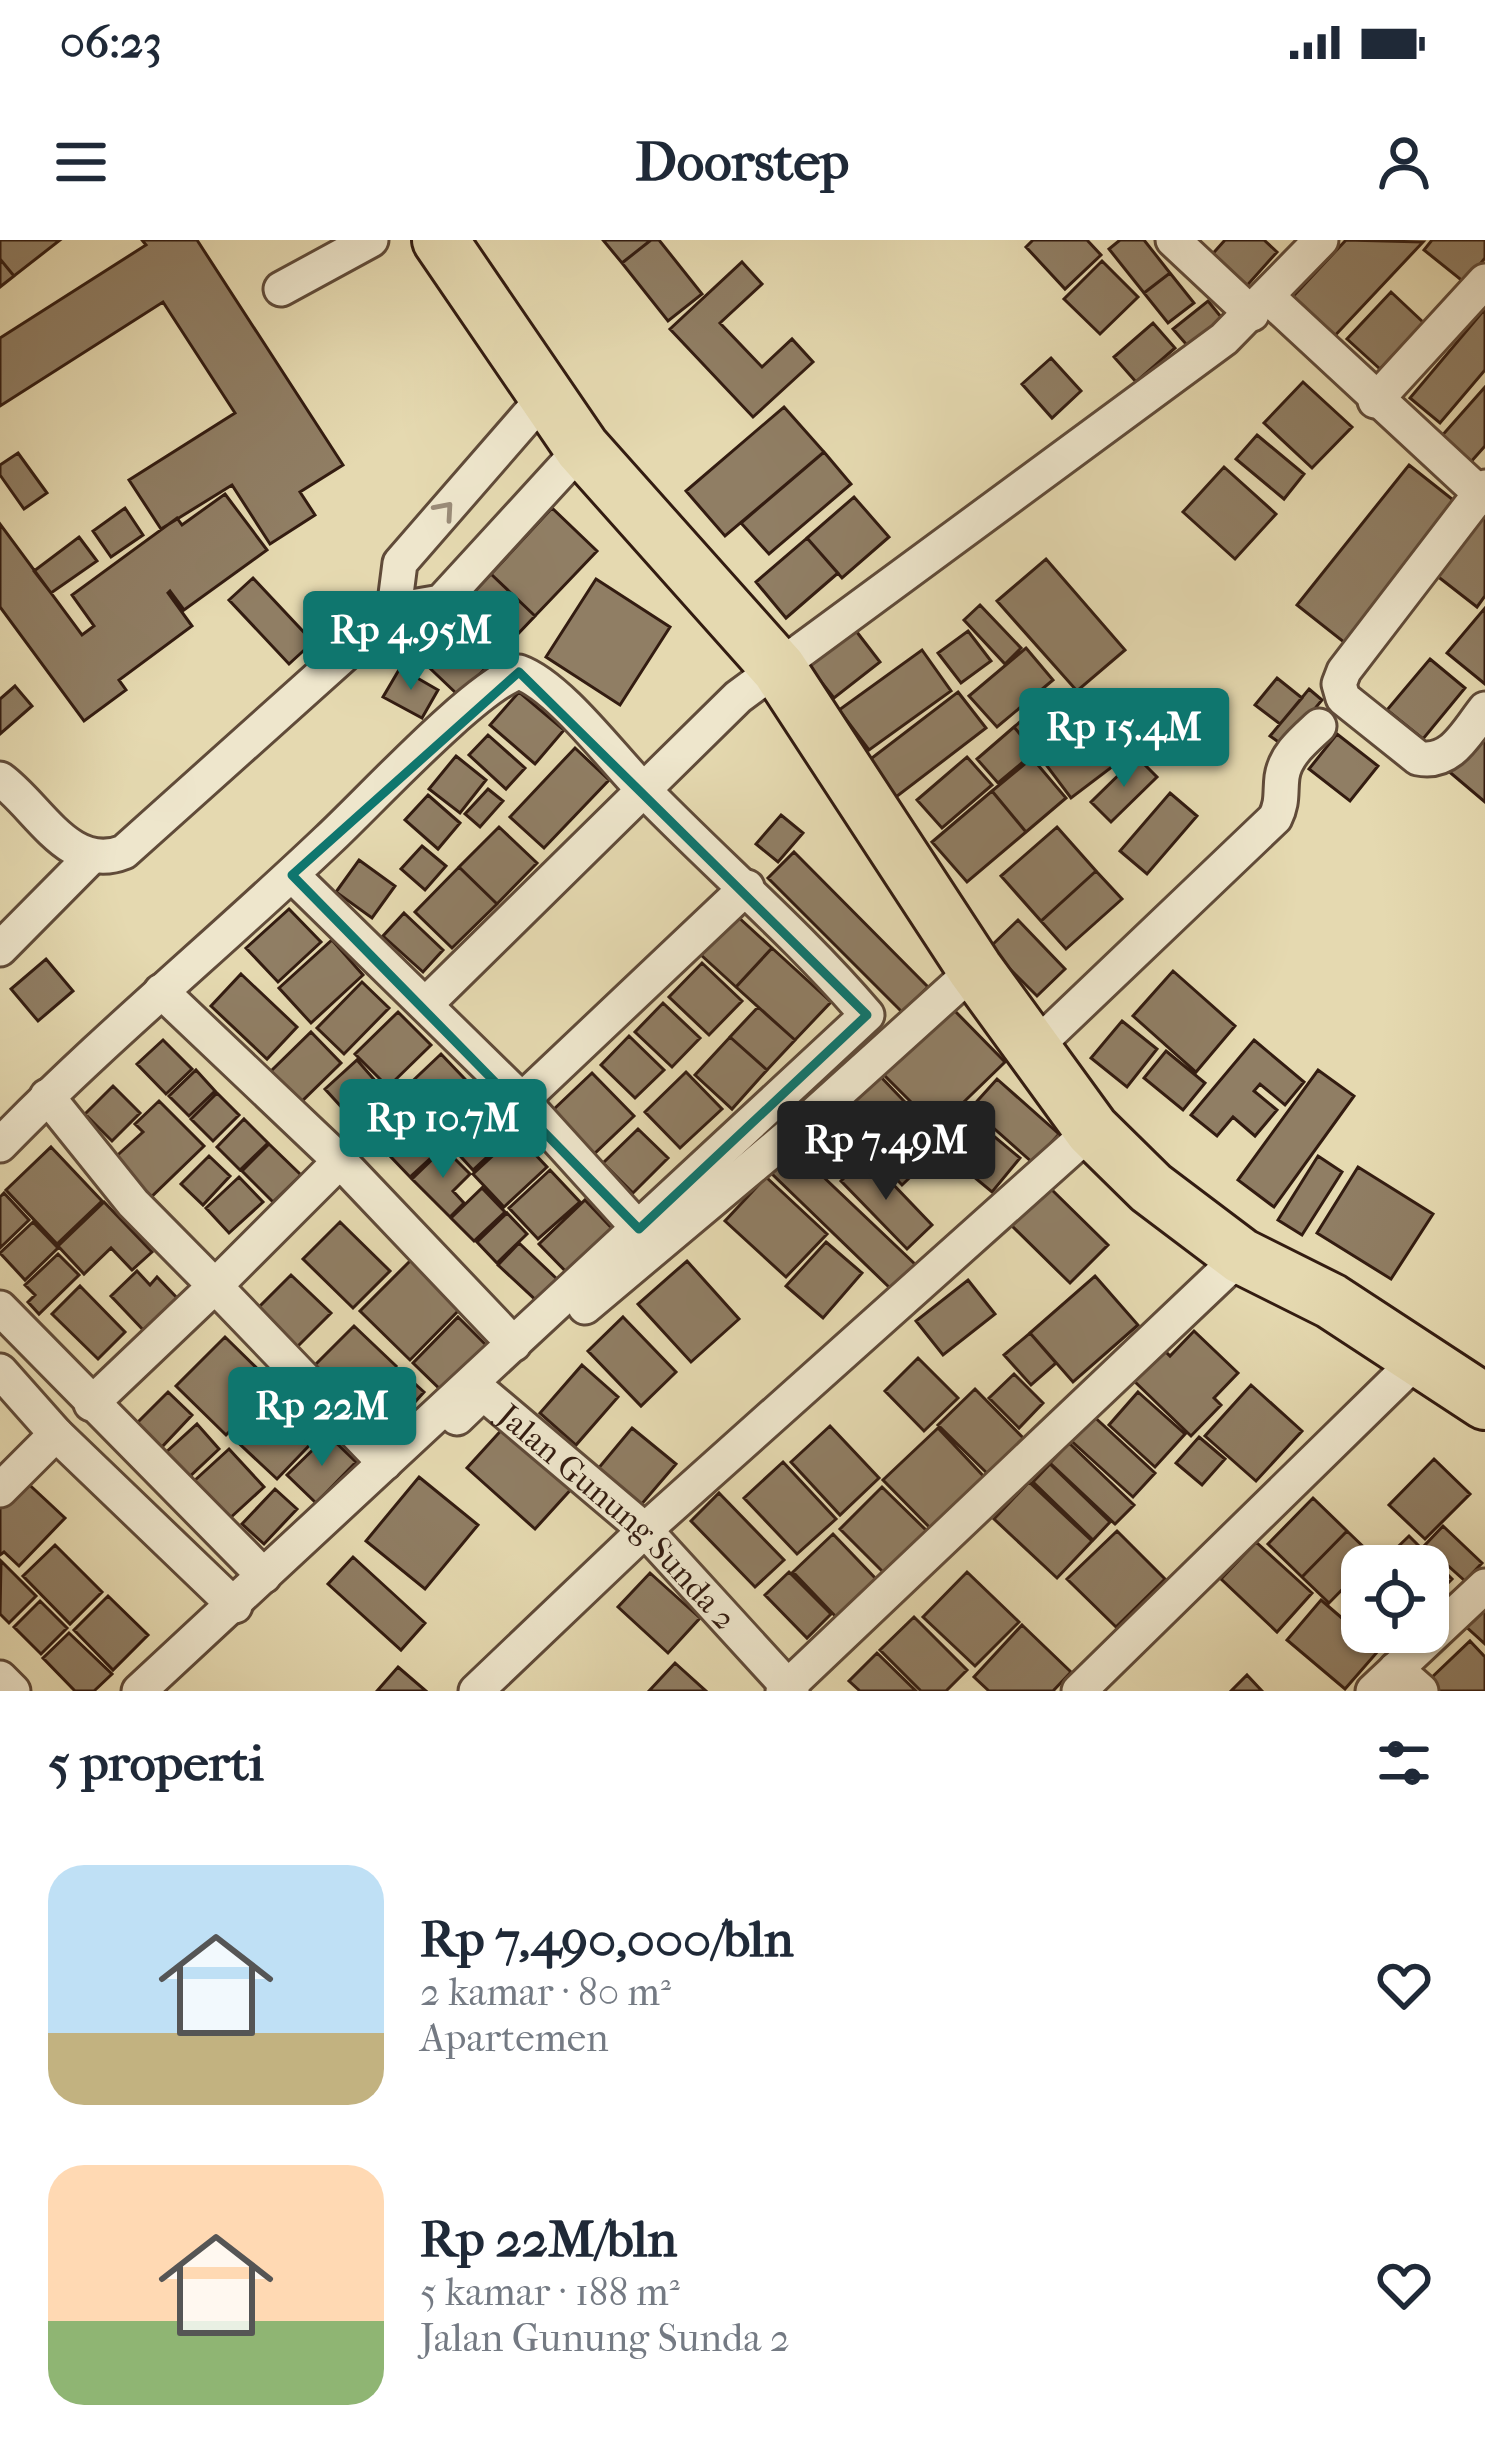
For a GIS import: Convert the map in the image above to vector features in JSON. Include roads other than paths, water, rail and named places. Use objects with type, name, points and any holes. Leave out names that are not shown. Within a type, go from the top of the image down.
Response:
[{"type":"main road","points":[[440,240],[582,448],[779,669],[975,969],[1092,1130],[1150,1189],[1241,1256],[1331,1301],[1485,1402]]},
{"type":"street","points":[[281,290],[371,240]]},
{"type":"street","points":[[1173,240],[1376,400],[1483,493],[1344,670],[1339,684],[1343,698],[1418,758],[1433,762],[1444,759],[1485,709]]},
{"type":"street","points":[[426,1004],[738,697],[1224,339],[1321,240]]},
{"type":"street","points":[[1376,400],[1485,281]]},
{"type":"street","points":[[394,610],[400,562],[547,394]]},
{"type":"street","points":[[0,779],[74,851],[92,856],[124,852],[394,610],[441,602],[582,448]]},
{"type":"street","points":[[0,1145],[47,1096],[292,875],[471,705],[519,672],[538,682],[747,887],[867,1015],[514,1344],[385,1476],[264,1576],[140,1691]]},
{"type":"street","points":[[1033,1048],[1275,818],[1283,797],[1284,769],[1294,750],[1319,726]]},
{"type":"street","points":[[0,949],[92,856]]},
{"type":"street","points":[[292,875],[522,1100],[639,1229]]},
{"type":"street","points":[[522,1100],[747,887]]},
{"type":"street","points":[[483,1393],[809,1119],[975,969]]},
{"type":"street","points":[[161,991],[340,1161],[514,1344]]},
{"type":"street","points":[[47,1096],[133,1203],[215,1286],[385,1476]]},
{"type":"street","points":[[476,1691],[645,1530],[1092,1130]]},
{"type":"street","points":[[92,1404],[340,1161]]},
{"type":"street","points":[[787,1690],[1241,1256]]},
{"type":"street","points":[[0,1308],[264,1576]]},
{"type":"street","points":[[1079,1691],[1418,1359]]},
{"type":"street","points":[[0,1371],[56,1434],[235,1606]]},
{"type":"street","name":"Jalan Gunung Sunda 2","points":[[385,1476],[483,1393],[645,1530],[787,1690]]},
{"type":"street","points":[[0,1490],[56,1434]]},
{"type":"street","points":[[1397,1684],[1485,1586]]},
{"type":"street","points":[[0,1678],[13,1691]]}]
